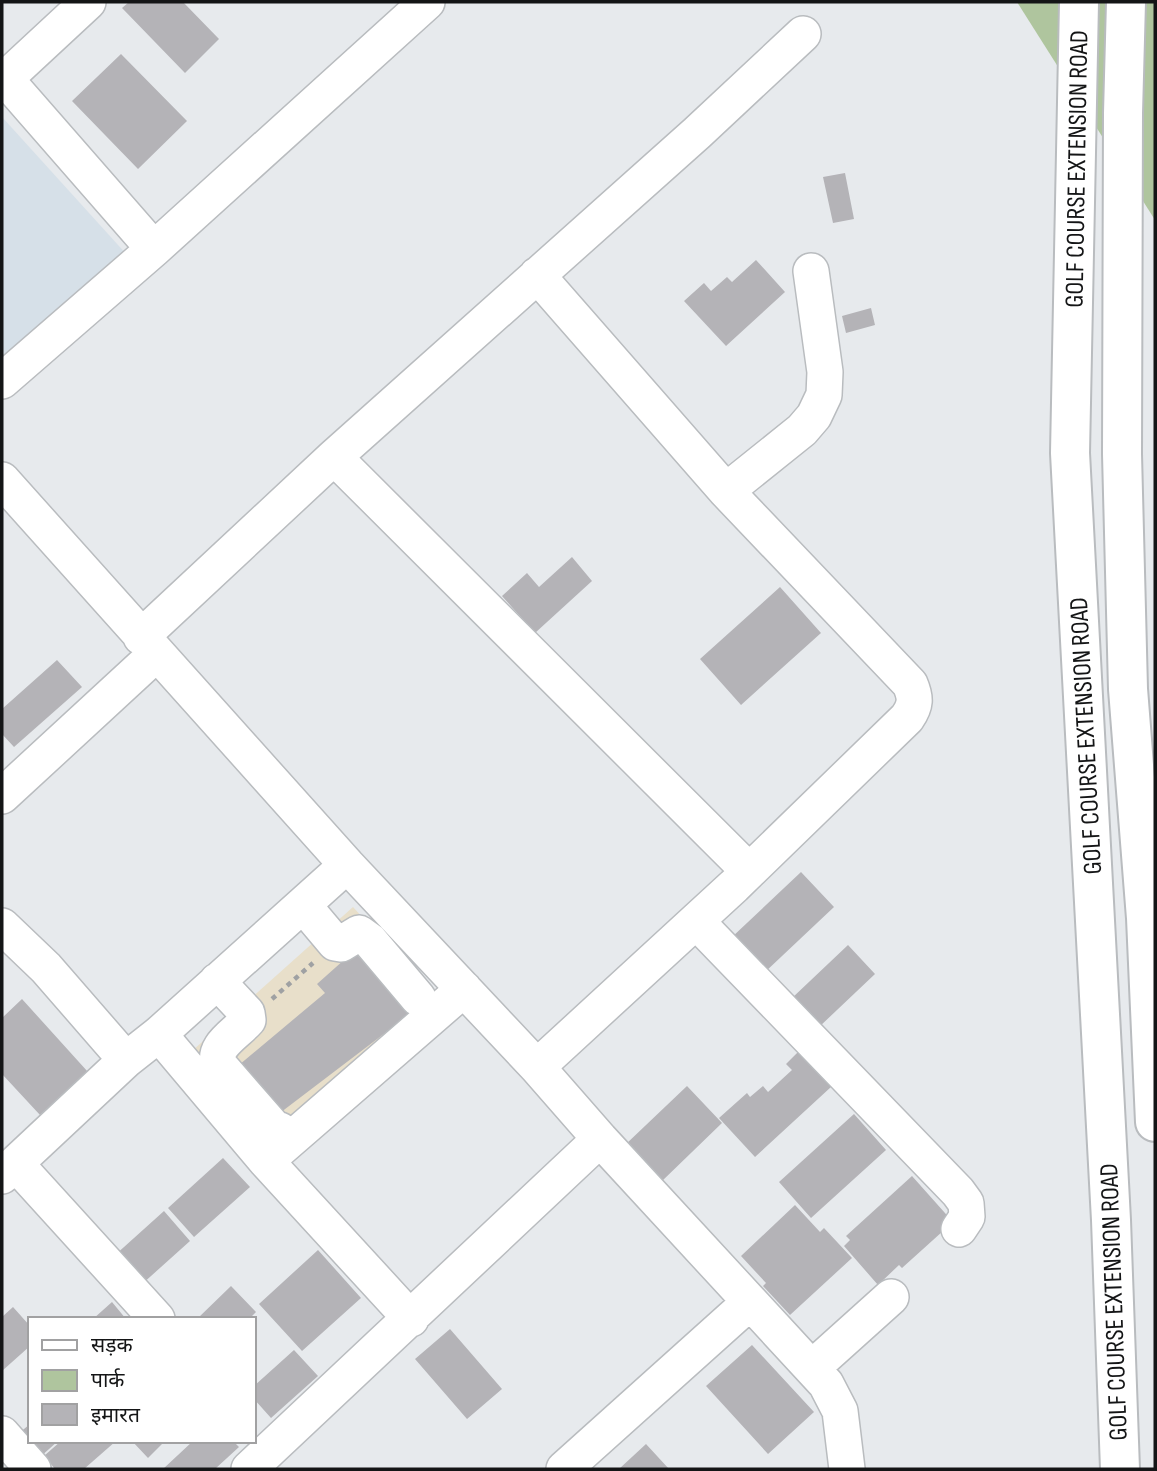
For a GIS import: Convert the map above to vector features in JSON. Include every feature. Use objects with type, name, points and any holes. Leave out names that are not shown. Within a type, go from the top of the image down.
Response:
[{"type":"main road","name":"GOLF COURSE EXTENSION ROAD","points":[[1079,2],[1070,453],[1111,1220],[1120,1469]]},
{"type":"main road","name":"GOLF COURSE EXTENSION ROAD","points":[[1126,2],[1122,454],[1128,689],[1148,858],[1155,1122]]},
{"type":"main road","points":[[1078,47],[1125,49]]},
{"type":"street","points":[[88,2],[3,77],[154,250]]},
{"type":"street","points":[[2,381],[154,250],[427,2]]},
{"type":"street","points":[[2,796],[334,457],[803,34]]},
{"type":"street","points":[[726,491],[803,430],[814,416],[824,395],[825,372],[811,271]]},
{"type":"street","points":[[537,275],[726,491],[910,684],[916,696],[914,709],[908,718],[696,921],[537,1067]]},
{"type":"street","points":[[334,457],[749,871]]},
{"type":"street","points":[[2,480],[347,865],[537,1067],[826,1384],[840,1411],[847,1469]]},
{"type":"street","points":[[155,1317],[9,1170],[126,1060],[159,1034],[347,865]]},
{"type":"street","points":[[303,905],[335,943],[341,944],[359,933],[370,941],[411,990],[432,955]]},
{"type":"street","points":[[696,921],[958,1192],[966,1203],[967,1217],[959,1229]]},
{"type":"street","points":[[2,926],[46,968],[126,1060]]},
{"type":"street","points":[[217,981],[247,1013],[248,1020],[217,1050],[216,1058],[268,1141],[411,1319]]},
{"type":"street","points":[[268,1141],[464,989]]},
{"type":"street","points":[[159,1034],[268,1141]]},
{"type":"street","points":[[259,1447],[411,1319],[600,1139]]},
{"type":"street","points":[[812,1368],[891,1297]]},
{"type":"street","points":[[565,1469],[750,1302]]},
{"type":"street","points":[[2,1434],[33,1469]]},
{"type":"path","points":[[248,1020],[335,943]]},
{"type":"shaded area","points":[[2,117],[128,256],[2,370]]},
{"type":"shaded area","points":[[353,907],[439,1001],[271,1147],[192,1051]]},
{"type":"green space","points":[[1017,2],[1155,2],[1155,220]]},
{"type":"building","points":[[129,2],[183,2],[219,39],[185,73],[122,8]]},
{"type":"building","points":[[121,54],[187,121],[138,169],[72,101]]},
{"type":"building","points":[[845,173],[854,219],[833,223],[823,177]]},
{"type":"building","points":[[756,260],[785,292],[726,346],[684,301],[704,283],[711,291],[727,277],[732,282]]},
{"type":"building","points":[[871,308],[875,325],[846,333],[842,316]]},
{"type":"building","points":[[572,557],[592,581],[535,633],[502,596],[527,573],[539,587]]},
{"type":"building","points":[[780,587],[821,633],[741,705],[700,659]]},
{"type":"building","points":[[57,660],[82,687],[14,747],[2,734],[2,709]]},
{"type":"building","points":[[801,872],[834,907],[764,973],[731,938]]},
{"type":"building","points":[[848,945],[875,974],[818,1028],[791,999]]},
{"type":"building","points":[[354,951],[410,1014],[272,1119],[233,1070],[325,993],[317,984]]},
{"type":"building","points":[[22,999],[88,1072],[40,1115],[2,1074],[2,1018]]},
{"type":"building","points":[[798,1052],[831,1087],[755,1157],[719,1118],[747,1093],[750,1097],[763,1086],[768,1092],[792,1070],[786,1064]]},
{"type":"building","points":[[687,1086],[722,1123],[661,1182],[625,1145]]},
{"type":"building","points":[[854,1114],[886,1150],[811,1218],[779,1182]]},
{"type":"building","points":[[223,1158],[250,1187],[194,1237],[168,1208]]},
{"type":"building","points":[[912,1176],[953,1222],[902,1268],[899,1265],[878,1285],[844,1246],[850,1240],[846,1236]]},
{"type":"building","points":[[795,1205],[820,1232],[824,1228],[852,1258],[790,1315],[763,1286],[766,1283],[741,1256]]},
{"type":"building","points":[[164,1211],[190,1241],[141,1285],[114,1256]]},
{"type":"building","points":[[318,1250],[361,1298],[302,1351],[259,1304]]},
{"type":"building","points":[[231,1286],[256,1312],[251,1317],[199,1317]]},
{"type":"building","points":[[112,1302],[124,1317],[95,1317]]},
{"type":"building","points":[[13,1307],[28,1324],[28,1348],[2,1371],[2,1317]]},
{"type":"building","points":[[450,1329],[502,1389],[467,1419],[415,1359]]},
{"type":"building","points":[[752,1345],[814,1412],[768,1454],[706,1386]]},
{"type":"building","points":[[294,1350],[318,1376],[271,1418],[256,1401],[256,1384]]},
{"type":"building","points":[[28,1426],[28,1443],[56,1443],[39,1458],[18,1434]]},
{"type":"building","points":[[59,1443],[114,1443],[84,1469],[55,1469],[44,1456]]},
{"type":"building","points":[[134,1443],[163,1443],[148,1458]]},
{"type":"building","points":[[191,1443],[235,1443],[239,1447],[215,1469],[163,1469]]},
{"type":"building","points":[[646,1444],[669,1469],[619,1469]]}]
